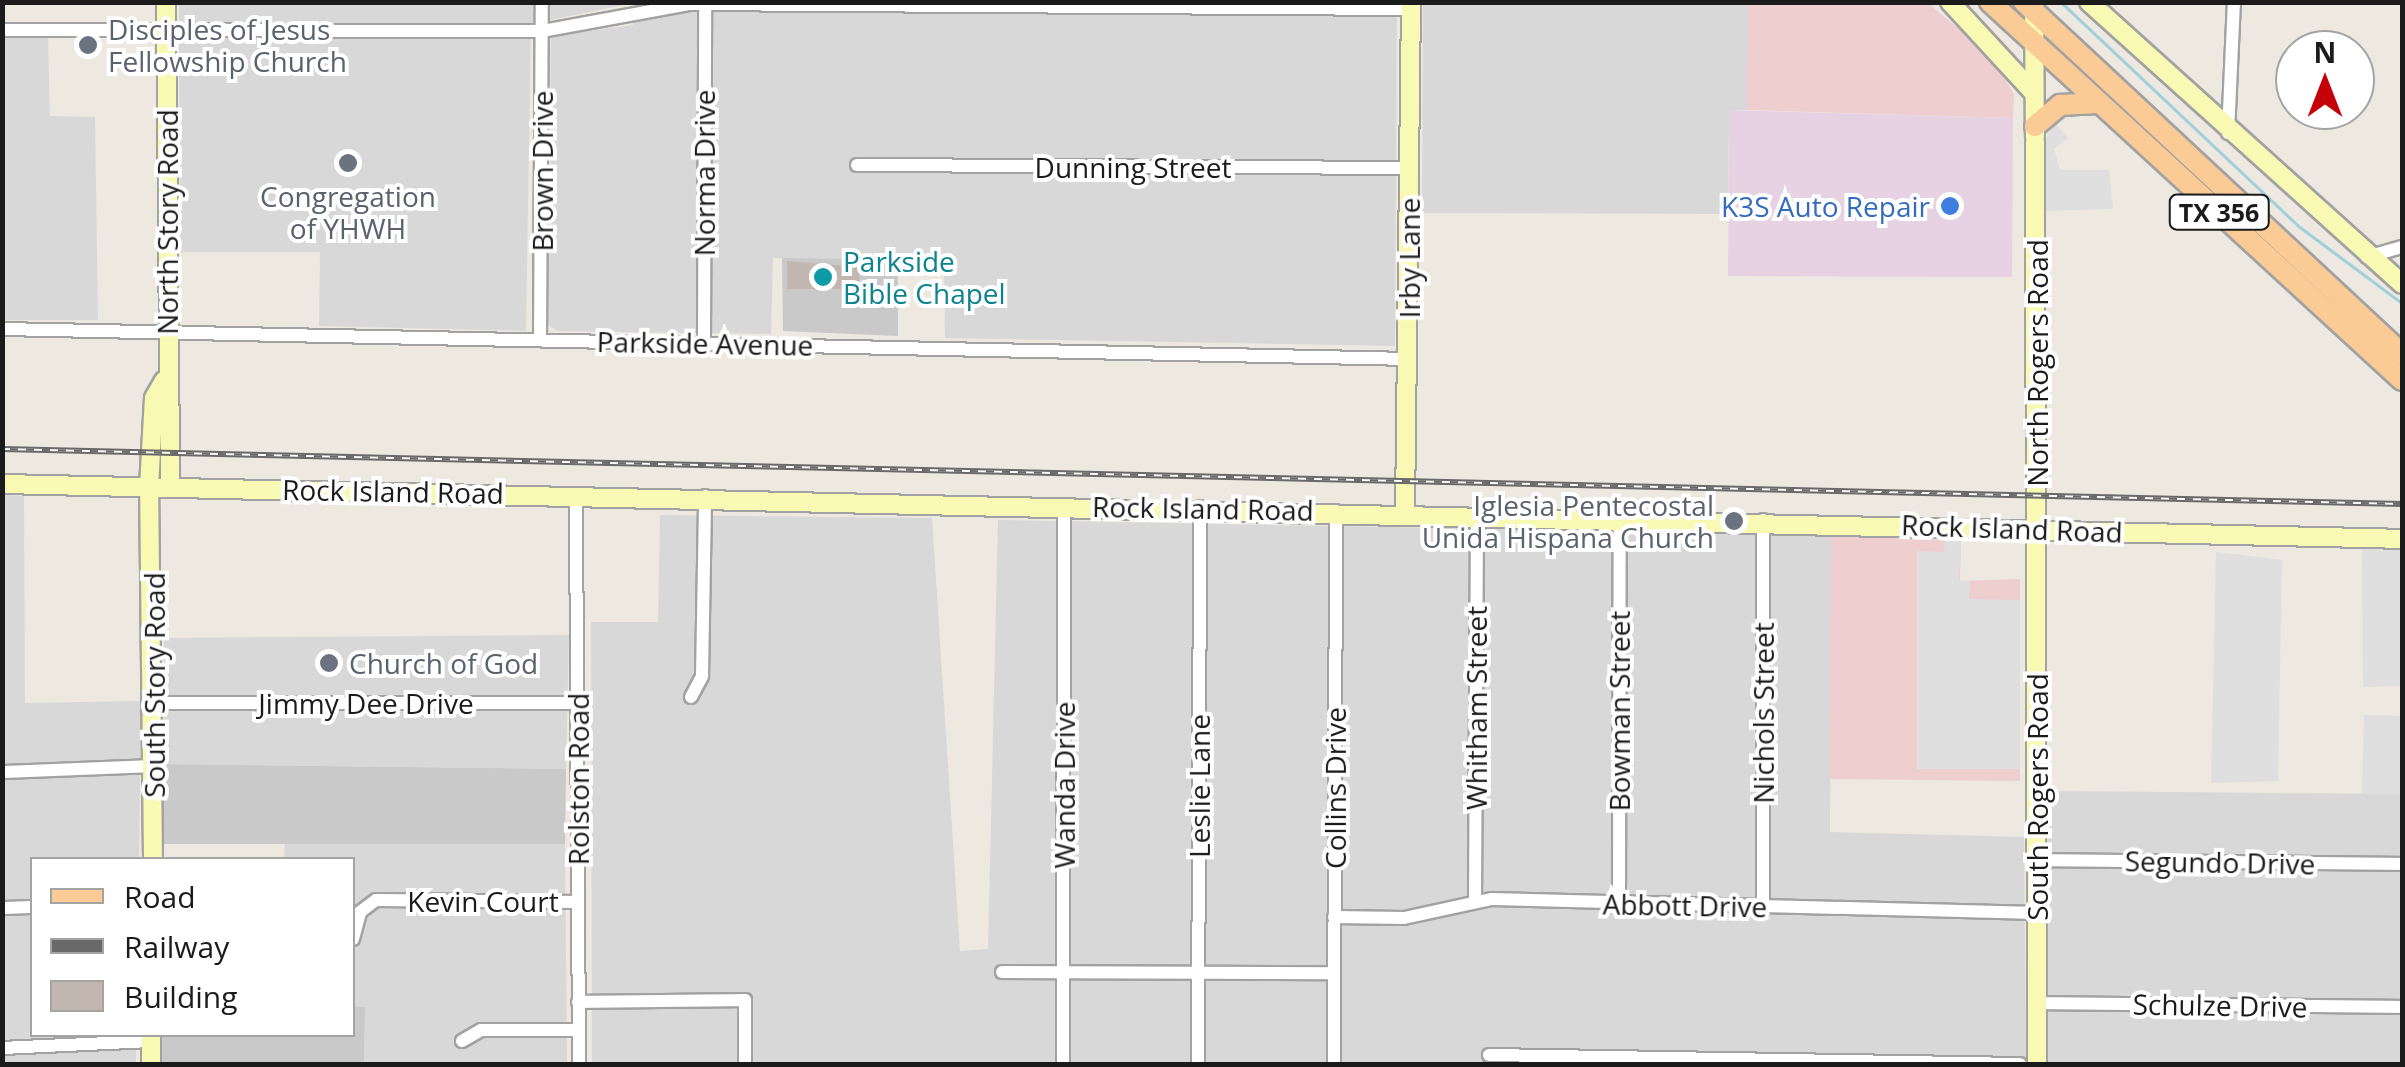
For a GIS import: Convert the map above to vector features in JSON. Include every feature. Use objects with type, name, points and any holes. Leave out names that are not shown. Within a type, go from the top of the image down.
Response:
[{"type":"main road","name":"North Story Road","points":[[166,2],[164,382],[170,488]]},
{"type":"main road","points":[[1950,2],[2035,93]]},
{"type":"main road","name":"TX 356","points":[[1990,2],[2402,380]]},
{"type":"main road","points":[[2089,2],[2228,133],[2366,257],[2402,284]]},
{"type":"main road","name":"Irby Lane","points":[[1405,514],[1410,6]]},
{"type":"main road","name":"North Rogers Road","points":[[2031,6],[2035,44],[2038,530]]},
{"type":"main road","name":"TX 356","points":[[2031,6],[2402,354]]},
{"type":"main road","points":[[2035,134],[2060,105],[2099,103]]},
{"type":"main road","name":"North Story Road","points":[[149,487],[154,398],[164,382]]},
{"type":"main road","name":"Rock Island Road","points":[[2,484],[1200,507],[2402,539]]},
{"type":"main road","name":"South Story Road","points":[[149,487],[155,511],[153,857]]},
{"type":"main road","points":[[155,511],[170,488]]},
{"type":"main road","name":"South Rogers Road","points":[[2037,1064],[2038,530]]},
{"type":"main road","points":[[150,1064],[151,1038]]},
{"type":"street","name":"Brown Drive","points":[[540,340],[542,2]]},
{"type":"street","points":[[2228,133],[2234,2]]},
{"type":"street","points":[[2,30],[542,31],[705,3],[1410,6]]},
{"type":"street","name":"Norma Drive","points":[[704,344],[705,3]]},
{"type":"street","name":"Dunning Street","points":[[857,165],[1410,168]]},
{"type":"street","points":[[2366,257],[2402,248]]},
{"type":"street","name":"Parkside Avenue","points":[[2,328],[1408,359]]},
{"type":"street","name":"Rolston Road","points":[[576,494],[579,1064]]},
{"type":"street","points":[[692,698],[702,676],[704,496]]},
{"type":"street","name":"Wanda Drive","points":[[1063,1064],[1064,504]]},
{"type":"street","name":"Leslie Lane","points":[[1198,1064],[1200,507]]},
{"type":"street","name":"Collins Drive","points":[[1334,1064],[1336,511]]},
{"type":"street","name":"Whitham Street","points":[[1475,901],[1477,514]]},
{"type":"street","name":"Bowman Street","points":[[1619,904],[1620,517]]},
{"type":"street","name":"Nichols Street","points":[[1763,520],[1763,907]]},
{"type":"street","name":"Jimmy Dee Drive","points":[[154,703],[577,703]]},
{"type":"street","points":[[2,772],[154,766]]},
{"type":"street","name":"Segundo Drive","points":[[2037,860],[2402,864]]},
{"type":"street","name":"Kevin Court","points":[[355,931],[360,912],[376,900],[578,902]]},
{"type":"street","name":"Abbott Drive","points":[[1334,917],[1404,918],[1475,901],[2038,913]]},
{"type":"street","points":[[2,908],[30,908]]},
{"type":"street","points":[[1002,972],[1334,973]]},
{"type":"street","points":[[578,1002],[745,1000],[745,1064]]},
{"type":"street","name":"Schulze Drive","points":[[2037,1003],[2402,1007]]},
{"type":"street","points":[[462,1041],[481,1030],[578,1030]]},
{"type":"street","points":[[2,1048],[151,1038]]},
{"type":"street","points":[[1489,1055],[1582,1060],[2020,1064]]},
{"type":"shaded area","points":[[179,3],[633,3],[531,24],[526,331],[319,326],[320,252],[180,252]]},
{"type":"shaded area","points":[[634,3],[1397,3],[1395,346],[945,338],[944,263],[898,259],[773,258],[771,334],[557,331],[548,325],[551,36],[633,25]]},
{"type":"shaded area","points":[[1423,3],[1748,3],[1747,110],[1729,110],[1728,214],[1422,213]]},
{"type":"shaded area","points":[[1748,3],[1928,3],[1991,56],[2014,94],[2013,118],[1747,110]]},
{"type":"shaded area","points":[[3,37],[48,37],[50,116],[95,117],[98,320],[3,320]]},
{"type":"shaded area","points":[[1729,110],[2013,118],[2012,277],[1728,276]]},
{"type":"shaded area","points":[[2055,124],[2068,138],[2054,149],[2060,170],[2109,170],[2113,209],[2046,211],[2040,148]]},
{"type":"shaded area","points":[[782,258],[898,259],[898,336],[783,331]]},
{"type":"shaded area","points":[[2,495],[24,496],[25,703],[141,701],[139,857],[30,857],[30,1037],[136,1037],[136,1064],[3,1064]]},
{"type":"shaded area","points":[[660,515],[932,518],[960,951],[988,949],[998,520],[1831,535],[1830,832],[2024,837],[2026,1064],[592,1064],[591,622],[658,622]]},
{"type":"shaded area","points":[[1831,535],[1961,541],[1960,581],[2020,579],[2020,781],[1830,779]]},
{"type":"shaded area","points":[[1945,541],[1961,541],[1959,580],[1970,581],[1969,599],[2020,600],[2020,769],[1917,769],[1917,551],[1944,552]]},
{"type":"shaded area","points":[[2362,548],[2402,548],[2402,686],[2363,687]]},
{"type":"shaded area","points":[[2216,552],[2282,560],[2278,781],[2211,783]]},
{"type":"shaded area","points":[[569,635],[566,769],[163,764],[164,638]]},
{"type":"shaded area","points":[[2364,715],[2402,716],[2402,794],[2362,794]]},
{"type":"shaded area","points":[[163,764],[566,769],[565,844],[162,844]]},
{"type":"shaded area","points":[[2046,791],[2402,794],[2402,1064],[2048,1064]]},
{"type":"shaded area","points":[[285,841],[565,844],[567,1064],[364,1064],[365,1008],[355,1007],[355,857],[284,857]]},
{"type":"shaded area","points":[[355,1007],[365,1007],[364,1064],[159,1064],[160,1037],[355,1037]]},
{"type":"building","name":"Parkside Bible Chapel","points":[[787,261],[859,267],[859,289],[787,289]]},
{"type":"waterway","points":[[2061,2],[2300,227],[2402,303]]},
{"type":"railway","points":[[2,449],[2402,504]]},
{"type":"place","name":"Disciples of Jesus Fellowship Church","points":[[88,45]]},
{"type":"place","name":"Congregation of YHWH","points":[[348,163]]},
{"type":"place","name":"K3S Auto Repair","points":[[1950,206]]},
{"type":"place","name":"Parkside Bible Chapel","points":[[823,277]]},
{"type":"place","name":"Iglesia Pentecostal Unida Hispana Church","points":[[1734,521]]},
{"type":"place","name":"Church of God","points":[[329,663]]}]
